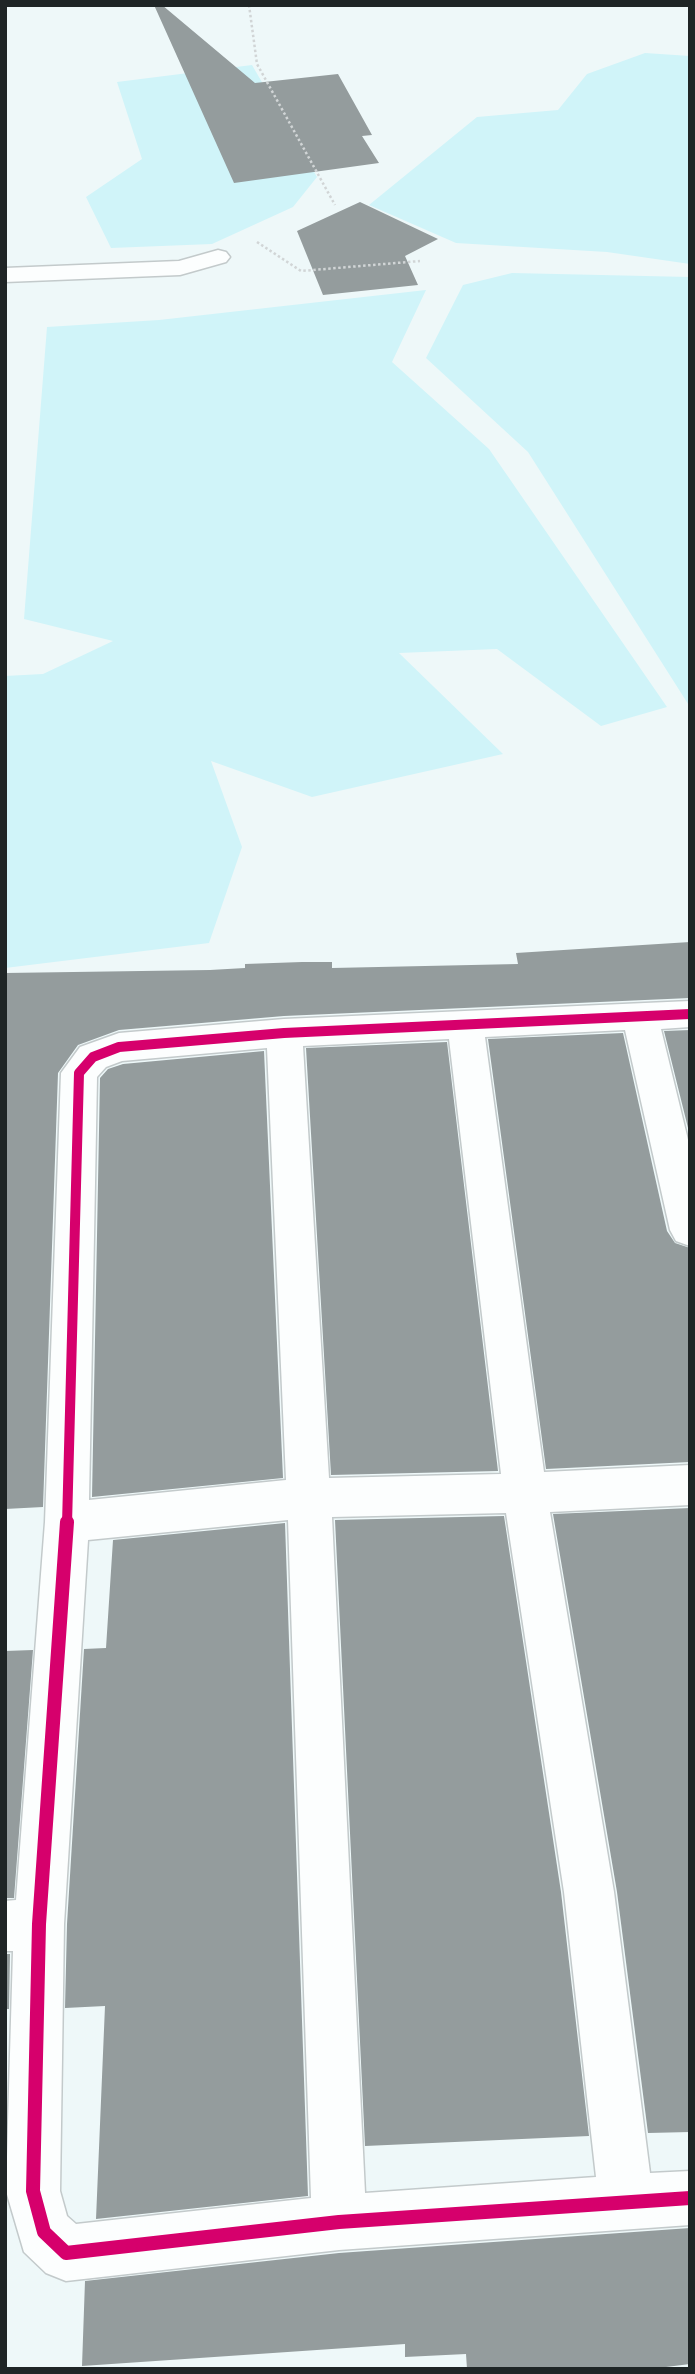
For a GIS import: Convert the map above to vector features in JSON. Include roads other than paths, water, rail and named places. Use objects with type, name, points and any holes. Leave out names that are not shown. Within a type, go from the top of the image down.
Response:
[{"type":"street","points":[[5,275],[180,268],[218,257]]},
{"type":"street","points":[[690,1014],[284,1033],[119,1047],[93,1057],[79,1073],[67,1522],[22,1925],[33,2191],[44,2232],[66,2253],[340,2222],[690,2198]]},
{"type":"street","points":[[640,1017],[690,1230]]},
{"type":"street","points":[[465,1025],[525,1493],[589,1892],[626,2202]]},
{"type":"street","points":[[284,1033],[309,1498],[340,2222]]},
{"type":"street","points":[[67,1522],[309,1498],[525,1493],[690,1485]]}]
